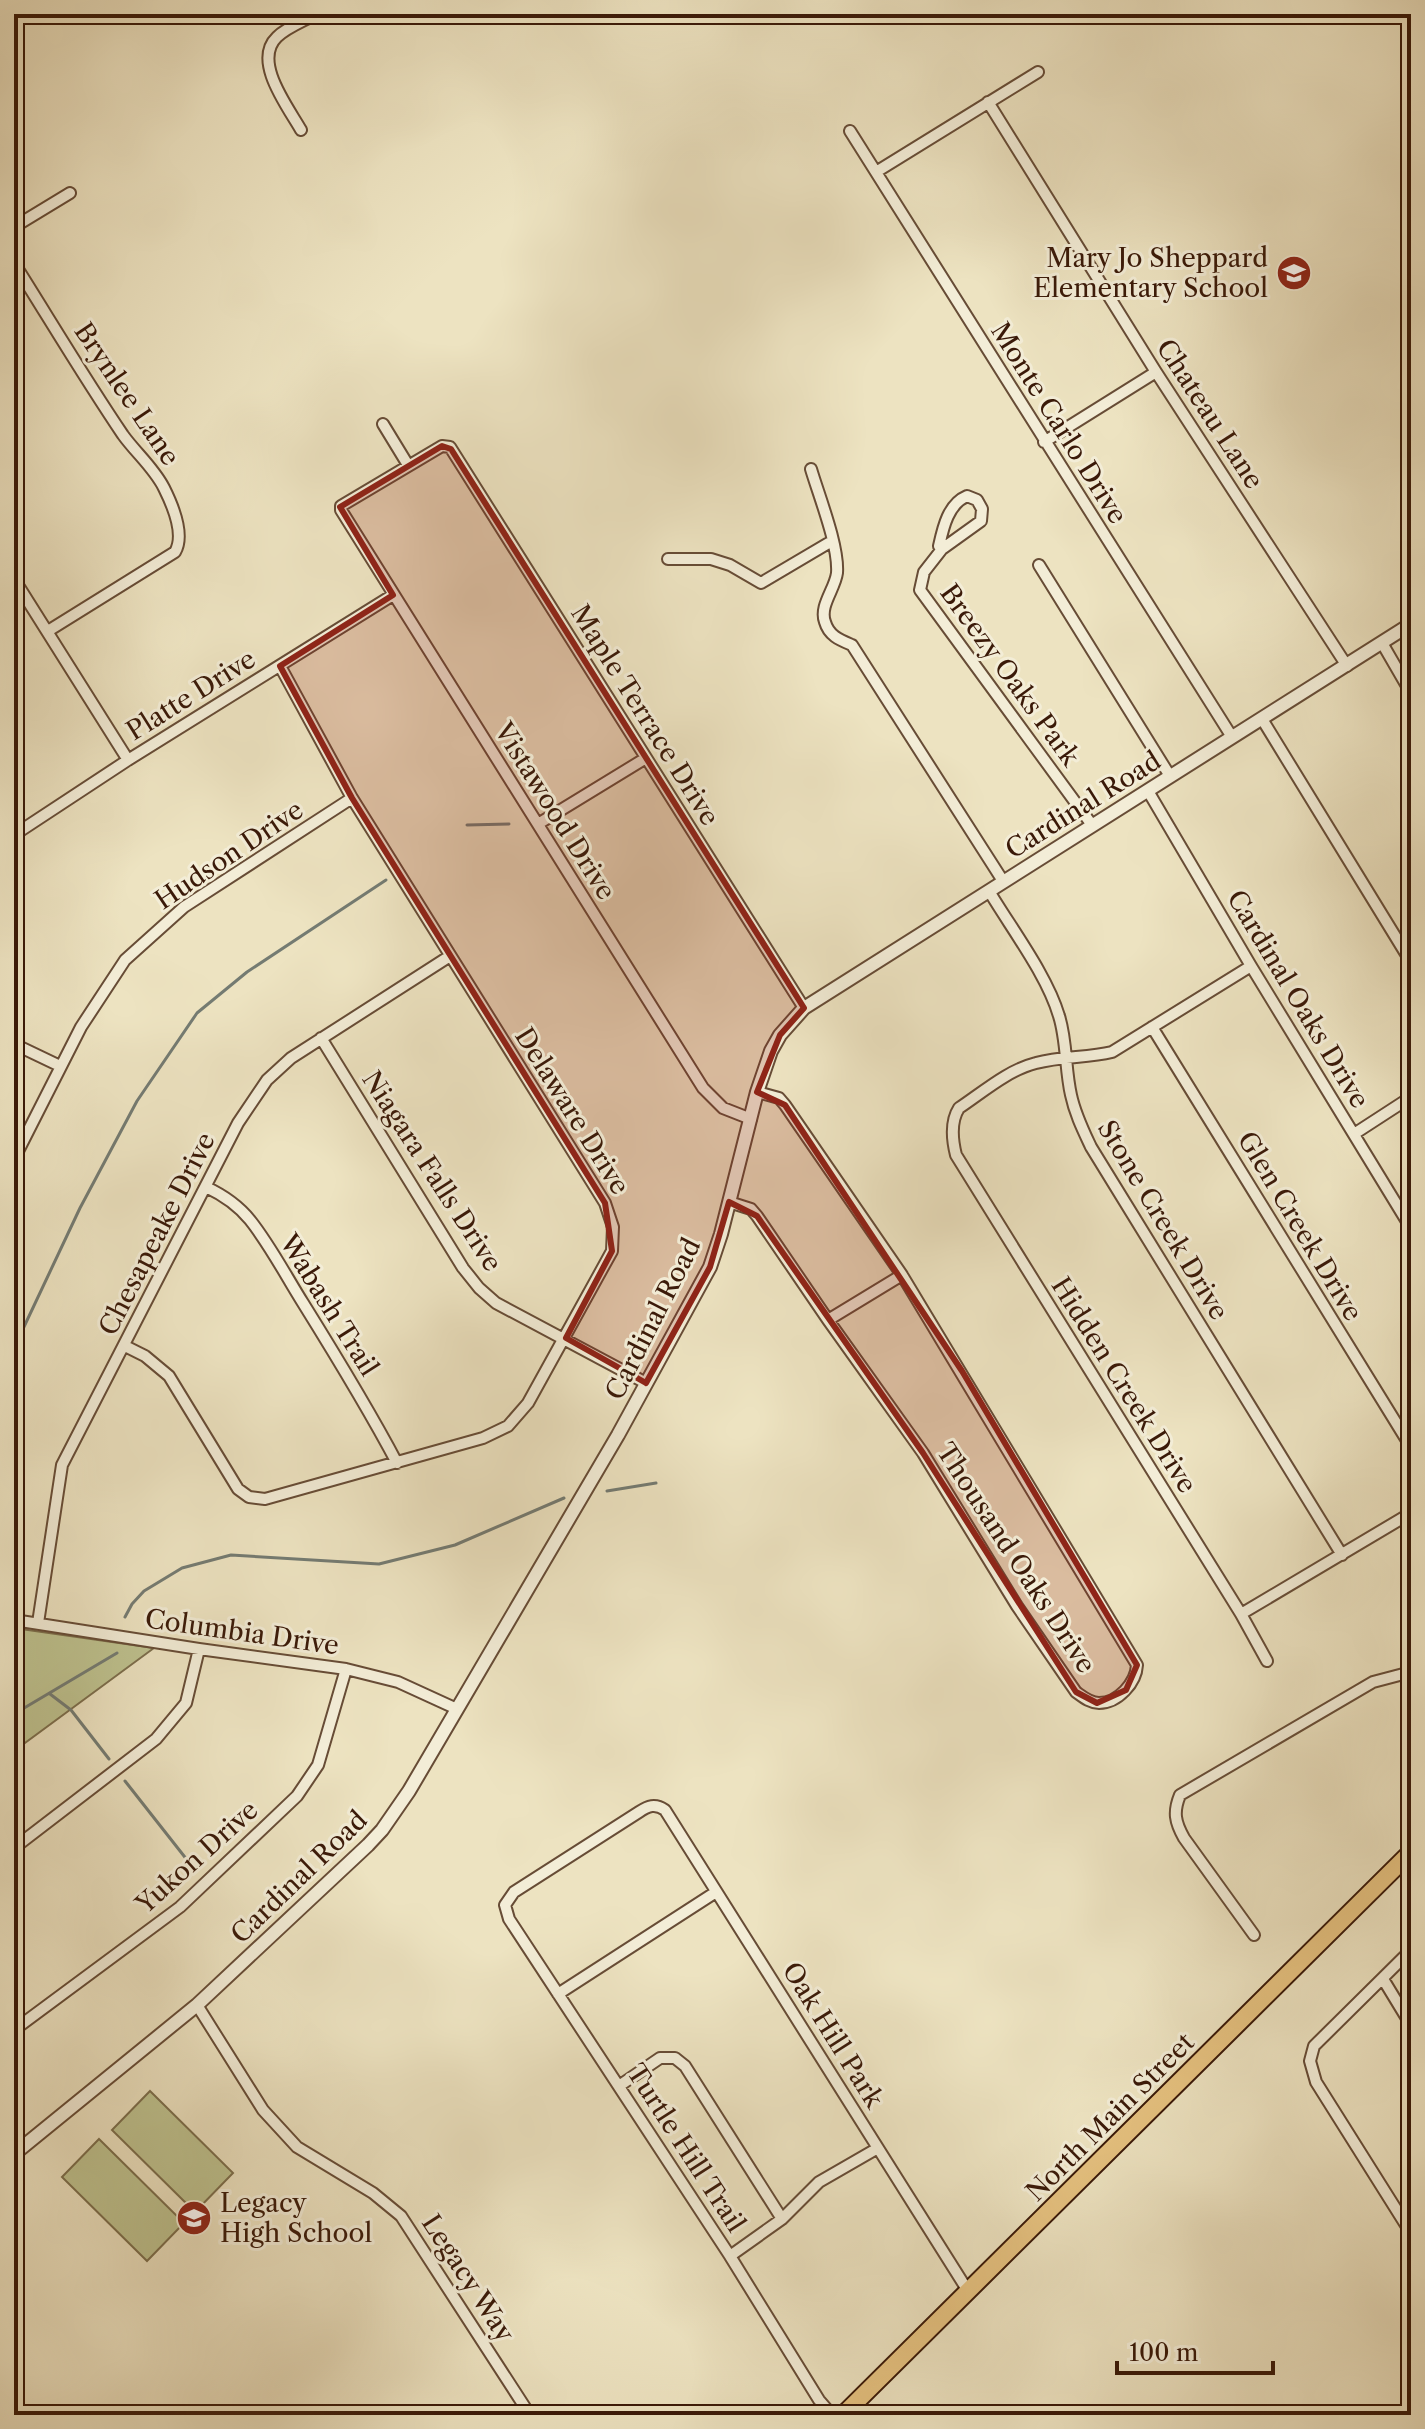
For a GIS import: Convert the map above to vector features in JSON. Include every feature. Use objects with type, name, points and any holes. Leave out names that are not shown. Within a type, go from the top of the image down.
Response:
[{"type":"main road","name":"North Main Street","points":[[843,2415],[1411,1852]]},
{"type":"street","points":[[301,130],[269,71],[267,56],[278,36],[316,14]]},
{"type":"street","points":[[876,172],[1038,72]]},
{"type":"street","name":"Chateau Lane","points":[[988,102],[1156,372],[1347,666]]},
{"type":"street","name":"Monte Carlo Drive","points":[[850,131],[1232,737]]},
{"type":"street","points":[[14,227],[70,193]]},
{"type":"street","name":"Brynlee Lane","points":[[14,263],[125,437],[156,473],[180,535],[175,552],[48,631]]},
{"type":"street","points":[[1044,442],[1156,372]]},
{"type":"street","points":[[383,424],[408,465]]},
{"type":"street","name":"Maple Terrace Drive","points":[[408,465],[447,446],[804,1008]]},
{"type":"street","name":"Vistawood Drive","points":[[408,465],[340,507],[703,1088],[723,1108],[751,1119]]},
{"type":"street","points":[[811,469],[836,560],[837,573],[825,607],[825,624],[835,638],[852,645],[1003,881]]},
{"type":"street","name":"Breezy Oaks Park","points":[[942,549],[939,546],[941,535],[953,506],[967,496],[977,500],[982,509],[981,521],[942,549],[924,572],[920,590],[1092,825]]},
{"type":"street","points":[[668,559],[711,559],[730,565],[761,583],[832,541]]},
{"type":"street","points":[[1039,565],[1170,776]]},
{"type":"street","points":[[14,579],[128,760]]},
{"type":"street","name":"Platte Drive","points":[[14,835],[393,595]]},
{"type":"street","name":"Cardinal Road","points":[[14,2154],[197,2005],[382,1830],[409,1791],[618,1435],[710,1267],[771,1051],[780,1035],[804,1008],[1411,624]]},
{"type":"street","points":[[1382,643],[1411,693]]},
{"type":"street","name":"Delaware Drive","points":[[125,1346],[145,1356],[169,1376],[238,1489],[249,1497],[265,1499],[483,1438],[508,1426],[528,1403],[612,1251],[613,1227],[605,1203],[352,798],[280,666]]},
{"type":"street","points":[[1262,719],[1406,942],[1411,962]]},
{"type":"street","points":[[538,824],[646,758]]},
{"type":"street","name":"Cardinal Oaks Drive","points":[[1148,791],[1411,1228]]},
{"type":"street","name":"Hudson Drive","points":[[14,1159],[60,1066],[102,992],[125,960],[184,907],[352,798]]},
{"type":"street","name":"Stone Creek Drive","points":[[989,891],[1052,996],[1059,1017],[1070,1095],[1091,1147],[1342,1555]]},
{"type":"street","name":"Chesapeake Drive","points":[[38,1623],[62,1465],[238,1123],[267,1080],[291,1058],[450,956]]},
{"type":"street","points":[[1066,1059],[1112,1052],[1251,966]]},
{"type":"street","name":"Glen Creek Drive","points":[[1152,1027],[1411,1447]]},
{"type":"street","name":"Niagara Falls Drive","points":[[321,1038],[463,1268],[479,1288],[496,1303],[646,1383]]},
{"type":"street","points":[[14,1044],[60,1066]]},
{"type":"street","name":"Hidden Creek Drive","points":[[1066,1059],[1039,1062],[1012,1073],[959,1108],[952,1129],[956,1155],[1241,1614],[1267,1661]]},
{"type":"street","name":"Thousand Oaks Drive","points":[[729,1202],[751,1209],[923,1453],[1017,1606],[1076,1692],[1097,1703],[1110,1701],[1126,1690],[1137,1674],[1137,1665],[902,1275],[785,1105],[779,1098],[757,1092]]},
{"type":"street","points":[[1354,1134],[1411,1097]]},
{"type":"street","name":"Wabash Trail","points":[[206,1187],[235,1205],[266,1243],[329,1344],[397,1463]]},
{"type":"street","points":[[828,1320],[902,1275]]},
{"type":"street","points":[[1241,1614],[1411,1513]]},
{"type":"street","name":"Columbia Drive","points":[[14,1620],[346,1669],[398,1682],[457,1709]]},
{"type":"street","points":[[14,1848],[156,1739],[186,1703],[199,1649]]},
{"type":"street","name":"Yukon Drive","points":[[14,2030],[180,1907],[297,1796],[318,1765],[346,1669]]},
{"type":"street","points":[[1254,1935],[1175,1822],[1175,1808],[1180,1795],[1373,1682],[1411,1672]]},
{"type":"street","name":"Oak Hill Park","points":[[505,1905],[514,1892],[649,1806],[658,1805],[665,1810],[968,2291]]},
{"type":"street","points":[[558,1994],[716,1892]]},
{"type":"street","name":"Turtle Hill Trail","points":[[505,1905],[509,1919],[730,2256],[819,2400],[832,2415]]},
{"type":"street","points":[[1411,1950],[1314,2046],[1310,2061],[1316,2082],[1411,2233]]},
{"type":"street","points":[[1383,1979],[1411,2025]]},
{"type":"street","name":"Legacy Way","points":[[197,2005],[263,2110],[297,2147],[373,2193],[401,2216],[530,2415]]},
{"type":"street","points":[[619,2086],[660,2058],[675,2058],[685,2066],[782,2219]]},
{"type":"street","points":[[730,2256],[782,2219],[819,2182],[878,2148]]},
{"type":"highlighted area","points":[[442,446],[451,449],[804,1008],[780,1035],[757,1092],[785,1105],[962,1371],[1137,1665],[1126,1690],[1097,1703],[1076,1692],[923,1453],[757,1216],[729,1202],[710,1267],[646,1383],[566,1338],[612,1251],[605,1203],[352,798],[280,666],[393,595],[340,507]]},
{"type":"green space","points":[[14,1628],[154,1648],[14,1751]]},
{"type":"green space","points":[[150,2091],[233,2173],[195,2212],[112,2130]]},
{"type":"green space","points":[[99,2139],[184,2223],[147,2261],[62,2177]]},
{"type":"waterway","points":[[467,825],[509,824]]},
{"type":"waterway","points":[[14,1348],[80,1208],[137,1101],[197,1013],[247,972],[386,880]]},
{"type":"waterway","points":[[607,1491],[656,1483]]},
{"type":"waterway","points":[[125,1617],[144,1591],[182,1568],[231,1555],[379,1564],[455,1545],[564,1498]]},
{"type":"waterway","points":[[14,1714],[117,1653]]},
{"type":"waterway","points":[[50,1694],[71,1710],[109,1759]]},
{"type":"waterway","points":[[125,1781],[195,1870]]},
{"type":"place","name":"Mary Jo Sheppard Elementary School","points":[[1294,273]]},
{"type":"place","name":"Legacy High School","points":[[194,2218]]}]
